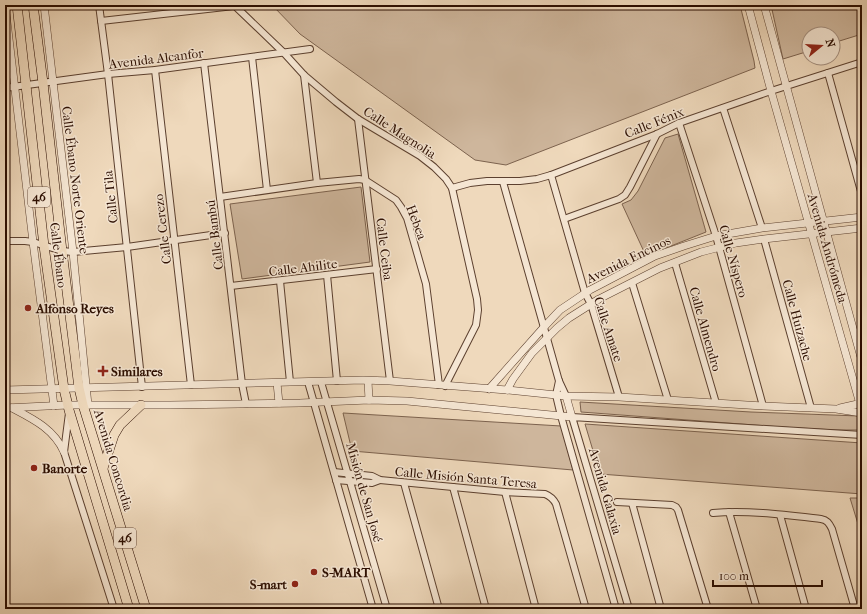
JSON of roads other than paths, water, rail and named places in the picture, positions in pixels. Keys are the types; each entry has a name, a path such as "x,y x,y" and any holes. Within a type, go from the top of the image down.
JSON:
{"main road":[{"name":"Calle Ébano","path":"17,5 44,246 64,389"},
{"name":"Calle Ébano","path":"33,5 48,82 62,251 83,388"},
{"name":"Avenida Concordia","path":"83,388 85,405 146,609"},
{"name":"46","path":"64,389 129,609"},
{"path":"103,468 114,435 120,425 141,405"}],"street":[{"path":"5,5 54,406"},
{"name":"Calle Ébano Norte Oriente","path":"44,5 48,82 73,252 83,388"},
{"name":"Calle Tila","path":"98,5 108,74 142,387"},
{"path":"101,21 234,5"},
{"name":"Calle Magnolia","path":"234,5 284,53 304,75 336,102 358,120 420,156 434,167 446,179 452,188 477,299 478,310 476,325 442,385"},
{"name":"Avenida Andrómeda","path":"748,5 811,234 861,403 862,412"},
{"name":"Avenida Andrómeda","path":"764,5 862,361"},
{"name":"Avenida Alcanfor","path":"5,88 310,49"},
{"path":"252,57 267,190"},
{"name":"Calle Fénix","path":"452,188 470,183 487,181 520,181 537,179 551,175 657,134 679,123 786,86 862,62"},
{"name":"Calle Bambú","path":"204,63 242,384 246,404"},
{"name":"Calle Cerezo","path":"155,70 191,385"},
{"path":"828,73 862,195"},
{"path":"304,75 317,183"},
{"path":"723,108 762,228"},
{"name":"Calle Ceiba","path":"358,120 390,381"},
{"name":"Calle Níspero","path":"679,123 716,236 763,406"},
{"path":"564,220 619,199 625,195 657,134"},
{"name":"Calle Amate","path":"551,175 585,293 591,304 619,397"},
{"path":"220,197 317,183 352,179 365,180"},
{"name":"Hebea","path":"365,180 396,200 402,207 407,218 426,284 442,385"},
{"name":"Avenida Galaxia","path":"503,182 559,381 566,396 629,609"},
{"name":"Avenida Encinos","path":"489,389 544,326 560,310 585,293 655,256 716,236 762,228 862,217"},
{"name":"Avenida Encinos","path":"507,390 513,379 532,354 557,328 599,299 660,268 701,252 736,243 862,228"},
{"path":"5,241 33,242 62,251 73,252 127,247 225,233"},
{"name":"Calle Huizache","path":"764,239 811,408"},
{"name":"Calle Almendro","path":"675,263 716,403"},
{"name":"Calle Ahilite","path":"231,286 377,269"},
{"path":"327,275 337,381"},
{"path":"280,281 290,382"},
{"path":"632,283 668,400"},
{"path":"368,381 369,400"},
{"path":"5,390 290,382 390,381 566,396 619,397 836,409 862,412"},
{"name":"Avenida Galaxia","path":"559,381 556,395 561,416 616,609"},
{"name":"Misión de San José","path":"308,382 373,609"},
{"name":"Misión de San José","path":"321,382 387,609"},
{"path":"277,383 279,404"},
{"path":"8,408 54,406 69,407 85,405 279,404 369,400 407,401 572,417 862,435"},
{"path":"836,409 861,403"},
{"path":"64,452 69,407"},
{"path":"8,408 31,418 55,436 60,443 114,609"},
{"name":"Calle Misión Santa Teresa","path":"334,472 372,476 380,480 404,483 545,494 550,496 554,499 556,504 586,609"},
{"name":"Calle Misión Santa Teresa","path":"336,480 372,483 380,480"},
{"path":"404,483 439,609"},
{"path":"453,487 486,609"},
{"path":"505,492 536,609"},
{"path":"617,502 672,505 676,507 708,609"},
{"path":"632,503 661,609"},
{"path":"713,513 729,512 780,515 826,520 832,529 855,609"},
{"path":"729,512 757,609"},
{"path":"780,515 806,609"}],"place":[{"name":"Alfonso Reyes","path":"28,308"},
{"name":"Similares","path":"103,371"},
{"name":"Banorte","path":"34,468"},
{"name":"S-MART","path":"314,572"},
{"name":"S-mart","path":"295,584"}]}
